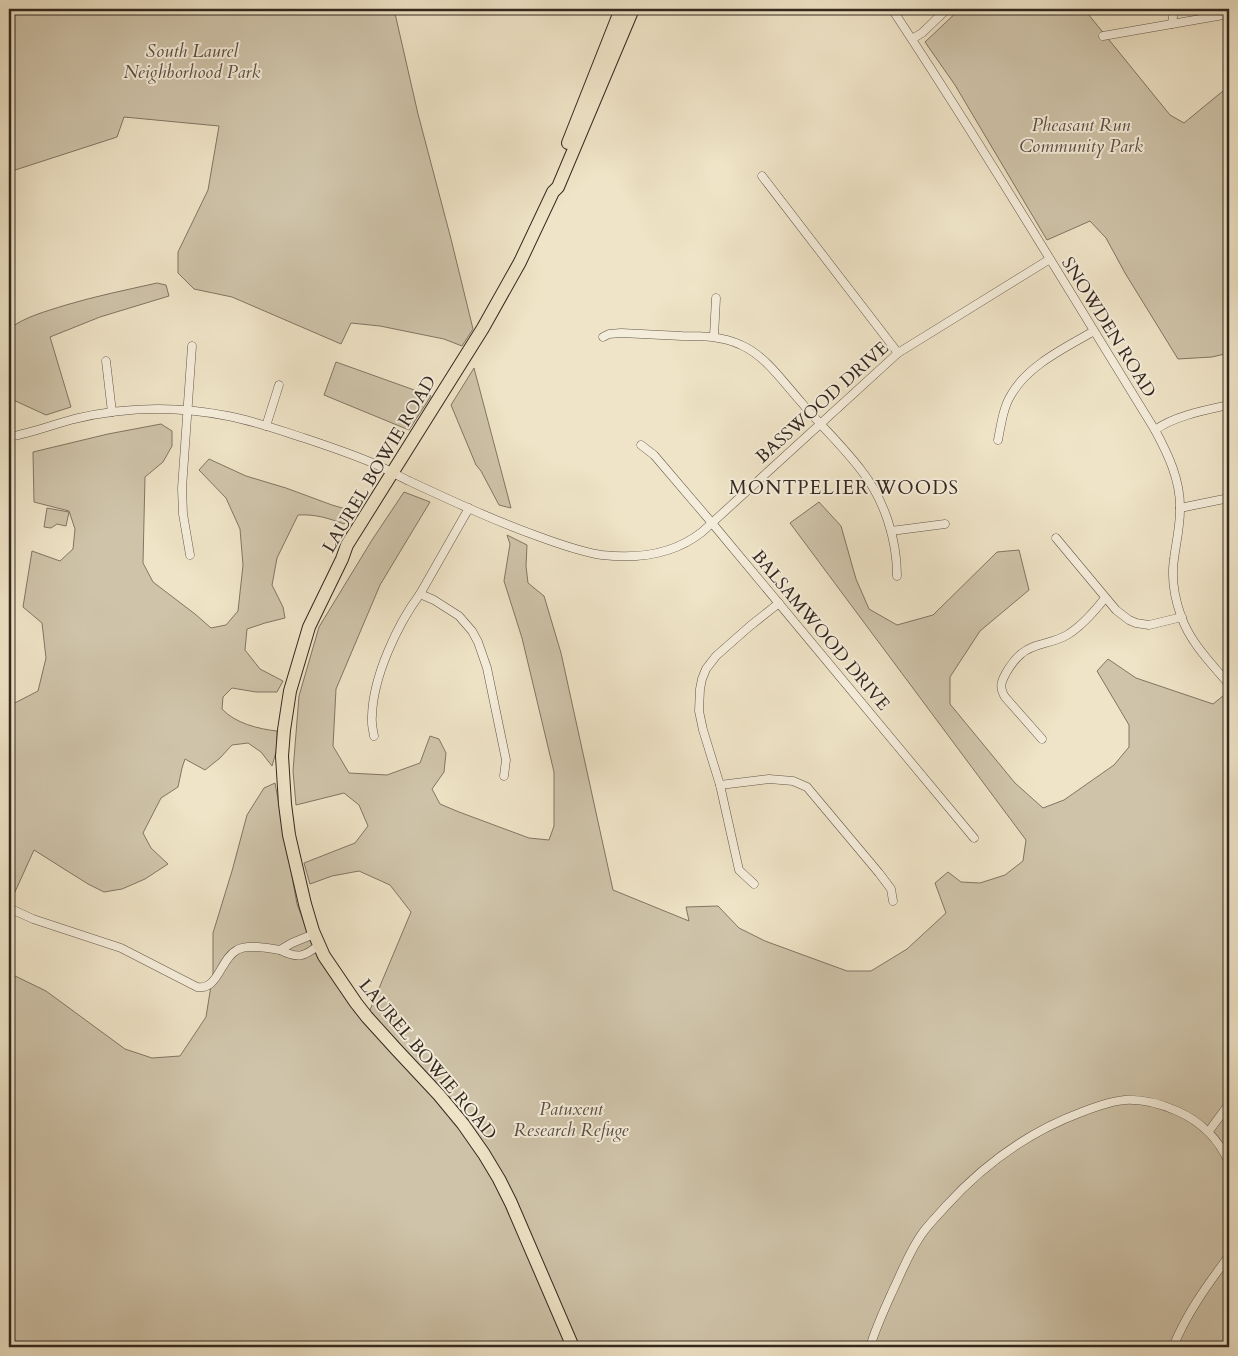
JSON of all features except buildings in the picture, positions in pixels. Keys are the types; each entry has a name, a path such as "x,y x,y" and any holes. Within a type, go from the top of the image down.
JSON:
{"main road":[{"name":"LAUREL BOWIE ROAD","path":"553,192 552,185 621,9"},
{"name":"LAUREL BOWIE ROAD","path":"573,1347 511,1203 484,1154 439,1094 367,1017 341,981 317,940 304,904 289,835 282,756 290,691 306,634 347,545 506,288 553,192 558,187 633,9"}],"street":[{"name":"SNOWDEN ROAD","path":"892,9 1050,259 1164,447 1173,470 1179,495 1180,508 1173,573 1182,617 1192,638 1227,682"},
{"path":"912,39 922,33 947,9"},
{"path":"1172,24 1174,9"},
{"path":"1104,36 1229,14"},
{"path":"762,176 898,353"},
{"name":"BASSWOOD DRIVE","path":"9,437 74,419 112,412 146,409 188,410 226,416 266,426 328,446 375,464 515,528 563,545 600,555 637,556 666,551 690,541 898,353 1050,259"},
{"path":"714,336 716,298"},
{"path":"998,440 1002,417 1010,396 1017,386 1041,364 1094,331"},
{"path":"603,337 609,334 621,333 714,336 741,345 755,353 867,478 880,503 891,531 896,548 897,576"},
{"path":"190,555 182,502 192,346"},
{"path":"106,361 112,412"},
{"path":"266,426 279,385"},
{"path":"1155,430 1163,424 1229,405"},
{"name":"BALSAMWOOD DRIVE","path":"640,445 654,455 712,523 974,838"},
{"path":"1180,508 1229,498"},
{"path":"374,736 372,717 378,681 393,640 411,605 420,594 469,508"},
{"path":"891,531 945,524"},
{"path":"1056,538 1105,598 1122,615 1136,623 1149,625 1182,617"},
{"path":"420,594 434,600 459,616 472,631 478,642 486,668 506,760 504,776"},
{"path":"1042,739 1005,697 1001,691 1000,684 1008,670 1022,653 1067,635 1086,620 1105,598"},
{"path":"754,884 739,870 720,785 703,730 699,711 699,697 706,669 716,656 779,603"},
{"path":"720,785 769,779 794,781 807,787 891,889 893,901"},
{"path":"9,908 33,919 122,948 201,988 213,983 226,959 239,948 252,947 280,950 290,955 300,956 308,954 317,940"},
{"path":"280,950 292,942 317,940"},
{"path":"870,1347 876,1329 907,1260 924,1231 972,1179 1001,1155 1036,1133 1067,1118 1114,1102 1127,1100 1146,1102 1185,1114 1197,1122 1209,1131 1229,1163"},
{"path":"1209,1131 1229,1104"},
{"path":"1173,1347 1180,1329 1190,1312 1229,1253"}],"green space":[{"name":"South Laurel Neighborhood Park","path":"9,9 394,9 418,114 473,329 462,346 444,339 380,326 351,323 341,344 232,297 194,289 178,273 178,252 208,190 219,126 124,117 117,137 9,172"},
{"name":"Pheasant Run Community Park","path":"960,9 1084,9 1170,115 1184,123 1229,86 1229,353 1212,357 1178,359 1125,273 1106,238 1090,221 1047,240 955,85 925,42"},
{"path":"157,283 166,285 169,296 100,317 50,337 71,407 46,415 9,398 9,329 29,318 51,310"},
{"path":"336,362 431,396 409,430 324,395"},
{"path":"474,368 511,508 499,505 476,465 451,405"},
{"path":"161,424 172,431 172,446 163,462 145,477 143,563 153,582 211,628 226,625 238,611 243,565 240,529 226,498 199,470 209,459 246,476 356,512 344,524 321,517 298,515 277,558 272,585 283,607 285,618 247,629 245,650 260,669 283,681 277,692 256,692 232,688 223,697 222,709 233,718 255,727 277,731 277,749 272,766 261,752 248,743 232,745 205,770 185,759 178,787 161,798 143,833 151,848 168,864 145,879 122,889 104,892 34,850 14,894 9,894 9,706 38,691 46,658 42,623 23,607 32,551 60,561 73,549 75,529 69,511 34,502 33,452 108,434"},
{"name":"Patuxent Research Refuge","path":"404,492 430,502 380,585 336,689 333,746 349,773 387,775 420,763 430,736 439,739 446,753 444,772 432,789 440,804 529,838 549,840 554,826 554,772 522,638 504,581 510,544 507,535 527,545 526,566 528,583 544,596 561,653 613,890 689,921 686,907 718,906 739,928 765,941 847,971 871,971 907,949 946,913 935,883 948,872 961,882 980,883 1005,875 1023,861 1026,840 790,523 819,502 841,526 856,579 869,609 897,625 933,615 997,552 1019,550 1029,590 980,631 950,677 950,704 1015,783 1043,808 1064,800 1114,765 1129,747 1129,725 1097,671 1108,659 1136,678 1213,704 1229,691 1229,1347 9,1347 9,973 46,991 125,1049 152,1058 180,1056 206,1017 213,973 213,933 247,815 264,788 275,783 297,904 318,959 322,958 367,1017 411,912 390,885 359,871 332,876 310,884 304,863 355,843 368,826 359,805 344,793 296,805 293,771 299,696 319,627 372,540"},
{"path":"47,508 69,512 66,526 57,524 51,528 44,527"}],"district":[{"name":"MONTPELIER WOODS","path":"844,487"}]}
